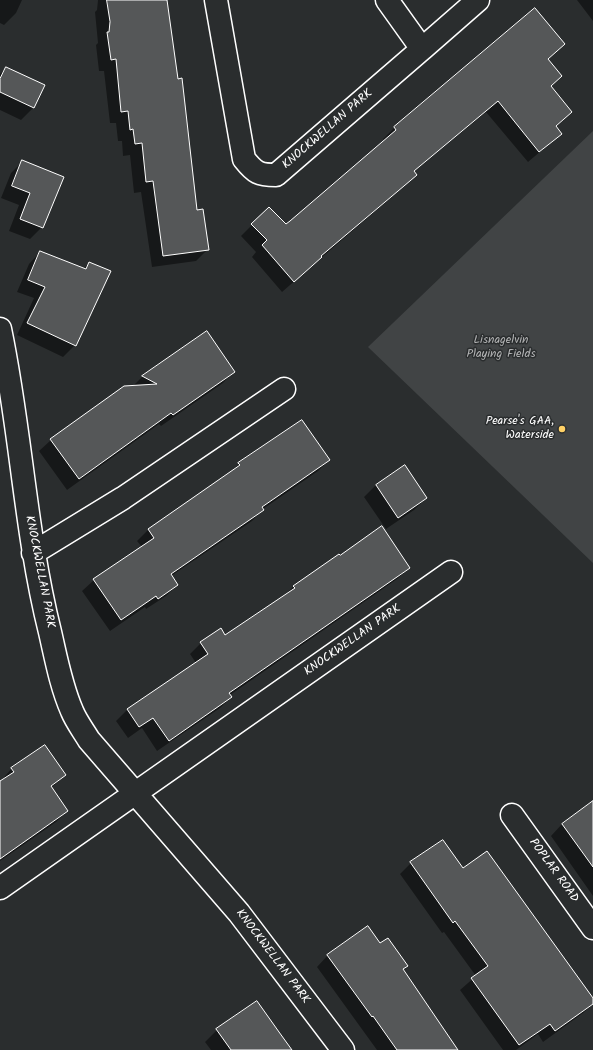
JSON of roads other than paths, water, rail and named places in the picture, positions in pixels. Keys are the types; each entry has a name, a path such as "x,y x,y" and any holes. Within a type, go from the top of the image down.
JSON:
{"street":[{"name":"KNOCKWELLAN PARK","path":"216,0 244,159 252,170 263,175 276,175 478,0"},
{"path":"387,0 422,49"},
{"name":"KNOCKWELLAN PARK","path":"0,329 7,363 33,553 43,605 62,682 72,712 89,740 239,913 343,1050"},
{"path":"33,553 123,498 284,388"},
{"name":"KNOCKWELLAN PARK","path":"0,888 451,572"},
{"name":"POPLAR ROAD","path":"512,815 593,928"}],"place":[{"name":"Pearse's GAA, Waterside","path":"562,429"}],"park label":[{"name":"Lisnagelvin Playing Fields","path":"501,348"}]}
